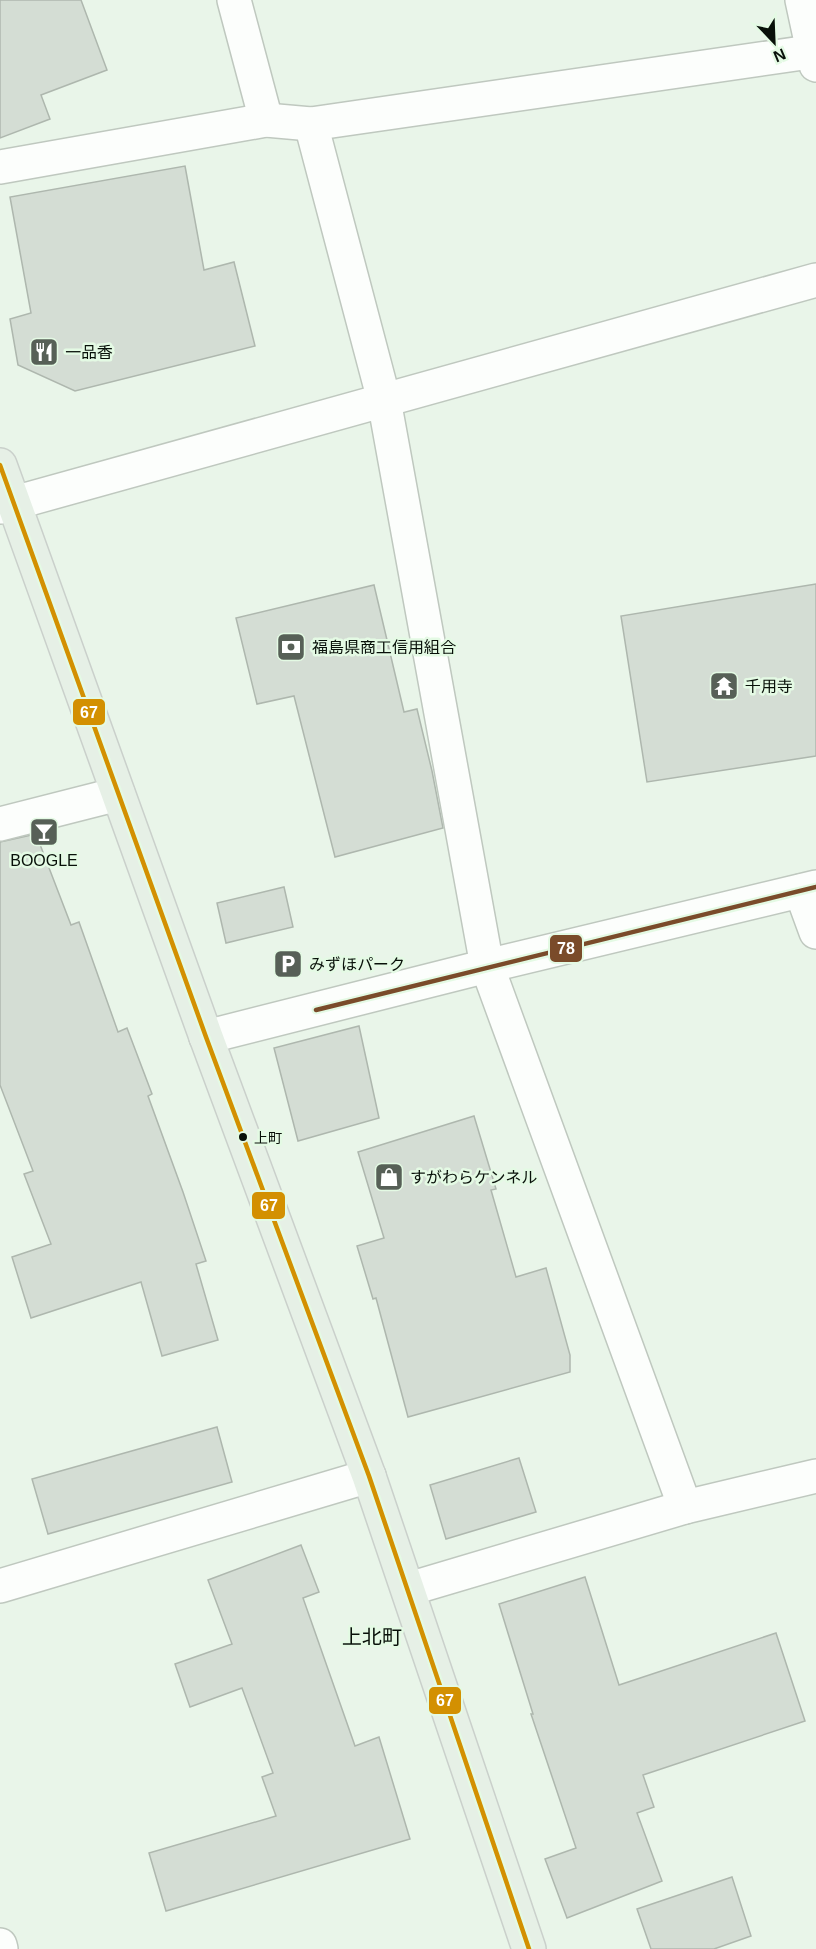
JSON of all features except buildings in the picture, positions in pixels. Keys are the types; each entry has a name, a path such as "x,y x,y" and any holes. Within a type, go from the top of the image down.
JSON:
{"main road":[{"path":"0,465 6,505 118,794 369,1476 529,1949"}],"street":[{"path":"234,0 266,120"},
{"path":"0,167 266,120 311,124 815,56 802,0"},
{"path":"311,124 384,400 487,966 686,1507"},
{"path":"6,505 816,280"},
{"path":"0,824 118,794"},
{"path":"206,1037 487,966 808,889 816,932"},
{"path":"2,1580 369,1476"},
{"path":"409,1589 686,1507 816,1476"}],"transit line":[{"name":"67","path":"0,465 206,1037 369,1476 529,1949"},
{"name":"78","path":"316,1010 816,887"}],"place":[{"name":"一品香","path":"44,352"},
{"name":"福島県商工信用組合","path":"291,647"},
{"name":"千用寺","path":"724,686"},
{"name":"BOOGLE","path":"44,832"},
{"name":"みずほパーク","path":"288,964"},
{"name":"上町","path":"243,1137"},
{"name":"すがわらケンネル","path":"389,1177"}],"district":[{"name":"上北町","path":"372,1637"}]}
